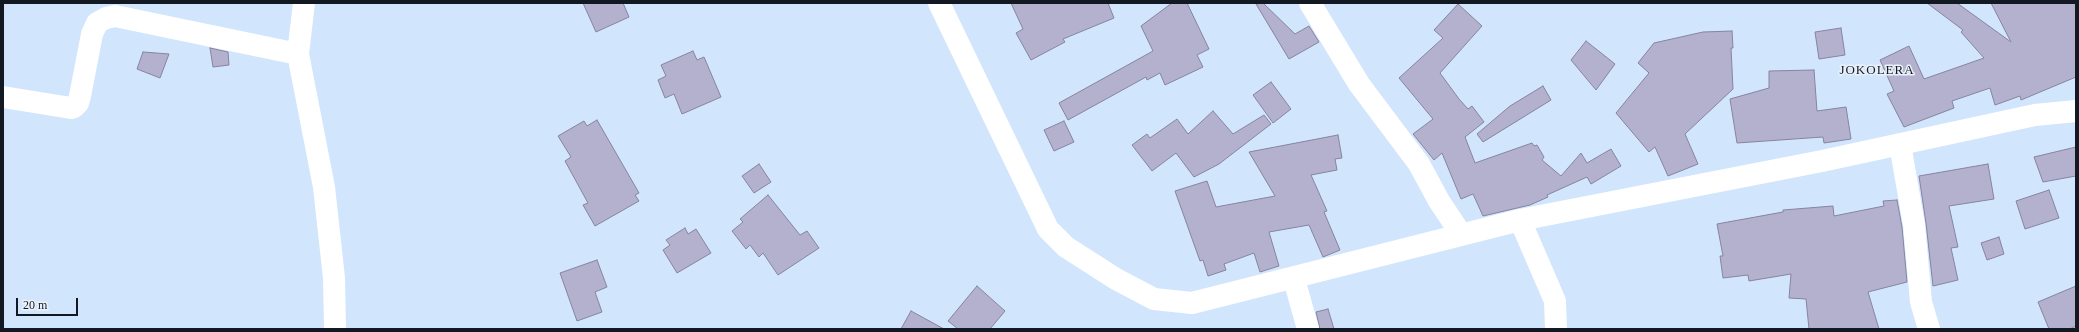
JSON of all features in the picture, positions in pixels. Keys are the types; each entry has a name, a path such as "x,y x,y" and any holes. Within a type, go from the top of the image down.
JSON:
{"street":[{"path":"304,3 298,54 324,187 334,278 335,329"},
{"path":"939,3 1036,208 1048,229 1066,247 1116,279 1154,299 1192,303 1294,279 1461,234 1520,220 1900,144 2035,115 2076,111"},
{"path":"1310,3 1359,84 1419,164 1439,201 1461,234"},
{"path":"3,97 71,108 74,107 78,103 80,96 92,34 97,23 106,18 115,16 298,54"},
{"path":"1900,144 1914,225 1921,302 1929,329"},
{"path":"1520,220 1555,301 1556,329"},
{"path":"1294,279 1308,329"}],"building":[{"path":"583,3 623,3 629,17 596,32"},
{"path":"1011,3 1108,3 1114,18 1063,39 1065,42 1031,60 1016,33 1023,29"},
{"path":"1172,3 1187,3 1209,49 1197,55 1203,67 1165,85 1160,73 1147,80 1146,77 1068,120 1059,103 1153,51 1141,26"},
{"path":"1263,3 1295,34 1309,26 1319,42 1289,59 1256,4"},
{"path":"1927,3 1957,3 2011,42 1991,3 2076,3 2076,77 2021,100 2020,96 1995,105 1990,88 1952,101 1954,108 1904,127 1887,94 1894,91 1880,60 1909,46 1924,79 1984,58 1961,32 1963,30"},
{"path":"1458,4 1482,26 1440,73 1459,99 1468,109 1472,106 1484,122 1465,137 1475,163 1532,143 1534,146 1537,145 1544,157 1542,160 1561,176 1581,153 1587,163 1611,149 1621,166 1591,184 1587,177 1547,195 1548,197 1530,205 1483,216 1473,194 1461,199 1442,153 1434,160 1413,134 1433,119 1399,78 1443,38 1434,30"},
{"path":"1841,28 1845,55 1819,59 1815,32"},
{"path":"1732,31 1733,48 1731,48 1733,89 1685,134 1698,164 1668,176 1655,147 1649,152 1616,113 1649,73 1638,63 1654,43 1703,32"},
{"path":"1586,41 1615,64 1596,90 1571,60"},
{"path":"210,48 228,52 229,65 213,67"},
{"path":"693,51 697,60 704,57 721,97 682,114 674,94 665,98 658,80 666,76 661,65"},
{"path":"143,52 169,54 160,78 137,69"},
{"path":"1814,70 1817,111 1846,107 1851,139 1824,143 1823,137 1737,143 1730,99 1769,88 1769,71"},
{"path":"1271,82 1291,109 1273,123 1253,95"},
{"path":"1543,86 1551,100 1483,142 1477,134 1510,106"},
{"path":"1213,111 1233,134 1264,115 1271,124 1219,164 1194,177 1176,153 1152,171 1132,145 1147,134 1150,138 1177,119 1188,134"},
{"path":"597,120 639,193 635,195 639,201 595,226 583,205 588,203 565,161 571,157 558,136 584,121 587,126"},
{"path":"1064,121 1074,142 1054,151 1044,130"},
{"path":"1338,135 1342,158 1335,159 1337,170 1311,175 1327,211 1324,212 1340,250 1323,257 1309,225 1269,232 1279,266 1260,272 1254,253 1224,264 1226,270 1208,276 1203,260 1200,261 1175,191 1207,181 1216,207 1275,196 1249,152"},
{"path":"2076,147 2076,176 2043,182 2034,157"},
{"path":"759,164 771,182 754,193 742,176"},
{"path":"1988,164 1994,199 1949,206 1958,247 1951,248 1958,280 1933,286 1919,176"},
{"path":"2049,190 2059,218 2025,229 2016,201"},
{"path":"768,195 800,235 807,231 819,248 778,275 763,253 759,257 750,245 746,249 732,231 743,222 740,219"},
{"path":"1897,200 1902,227 1907,282 1868,292 1879,329 1809,329 1806,299 1789,298 1791,274 1749,281 1748,275 1723,278 1720,256 1723,256 1717,224 1783,212 1783,210 1833,206 1834,216 1884,206 1883,201"},
{"path":"685,228 688,234 696,229 711,253 677,273 663,250 670,245 666,240"},
{"path":"1999,237 2004,254 1987,260 1981,243"},
{"path":"597,260 607,287 595,292 602,312 577,321 560,273"},
{"path":"977,286 1005,311 990,329 958,329 948,321"},
{"path":"2076,286 2076,326 2070,329 2049,329 2038,302"},
{"path":"1328,309 1334,329 1320,329 1316,312"},
{"path":"911,311 944,329 901,329"}],"district":[{"name":"JOKOLERA","path":"1877,71"}]}
